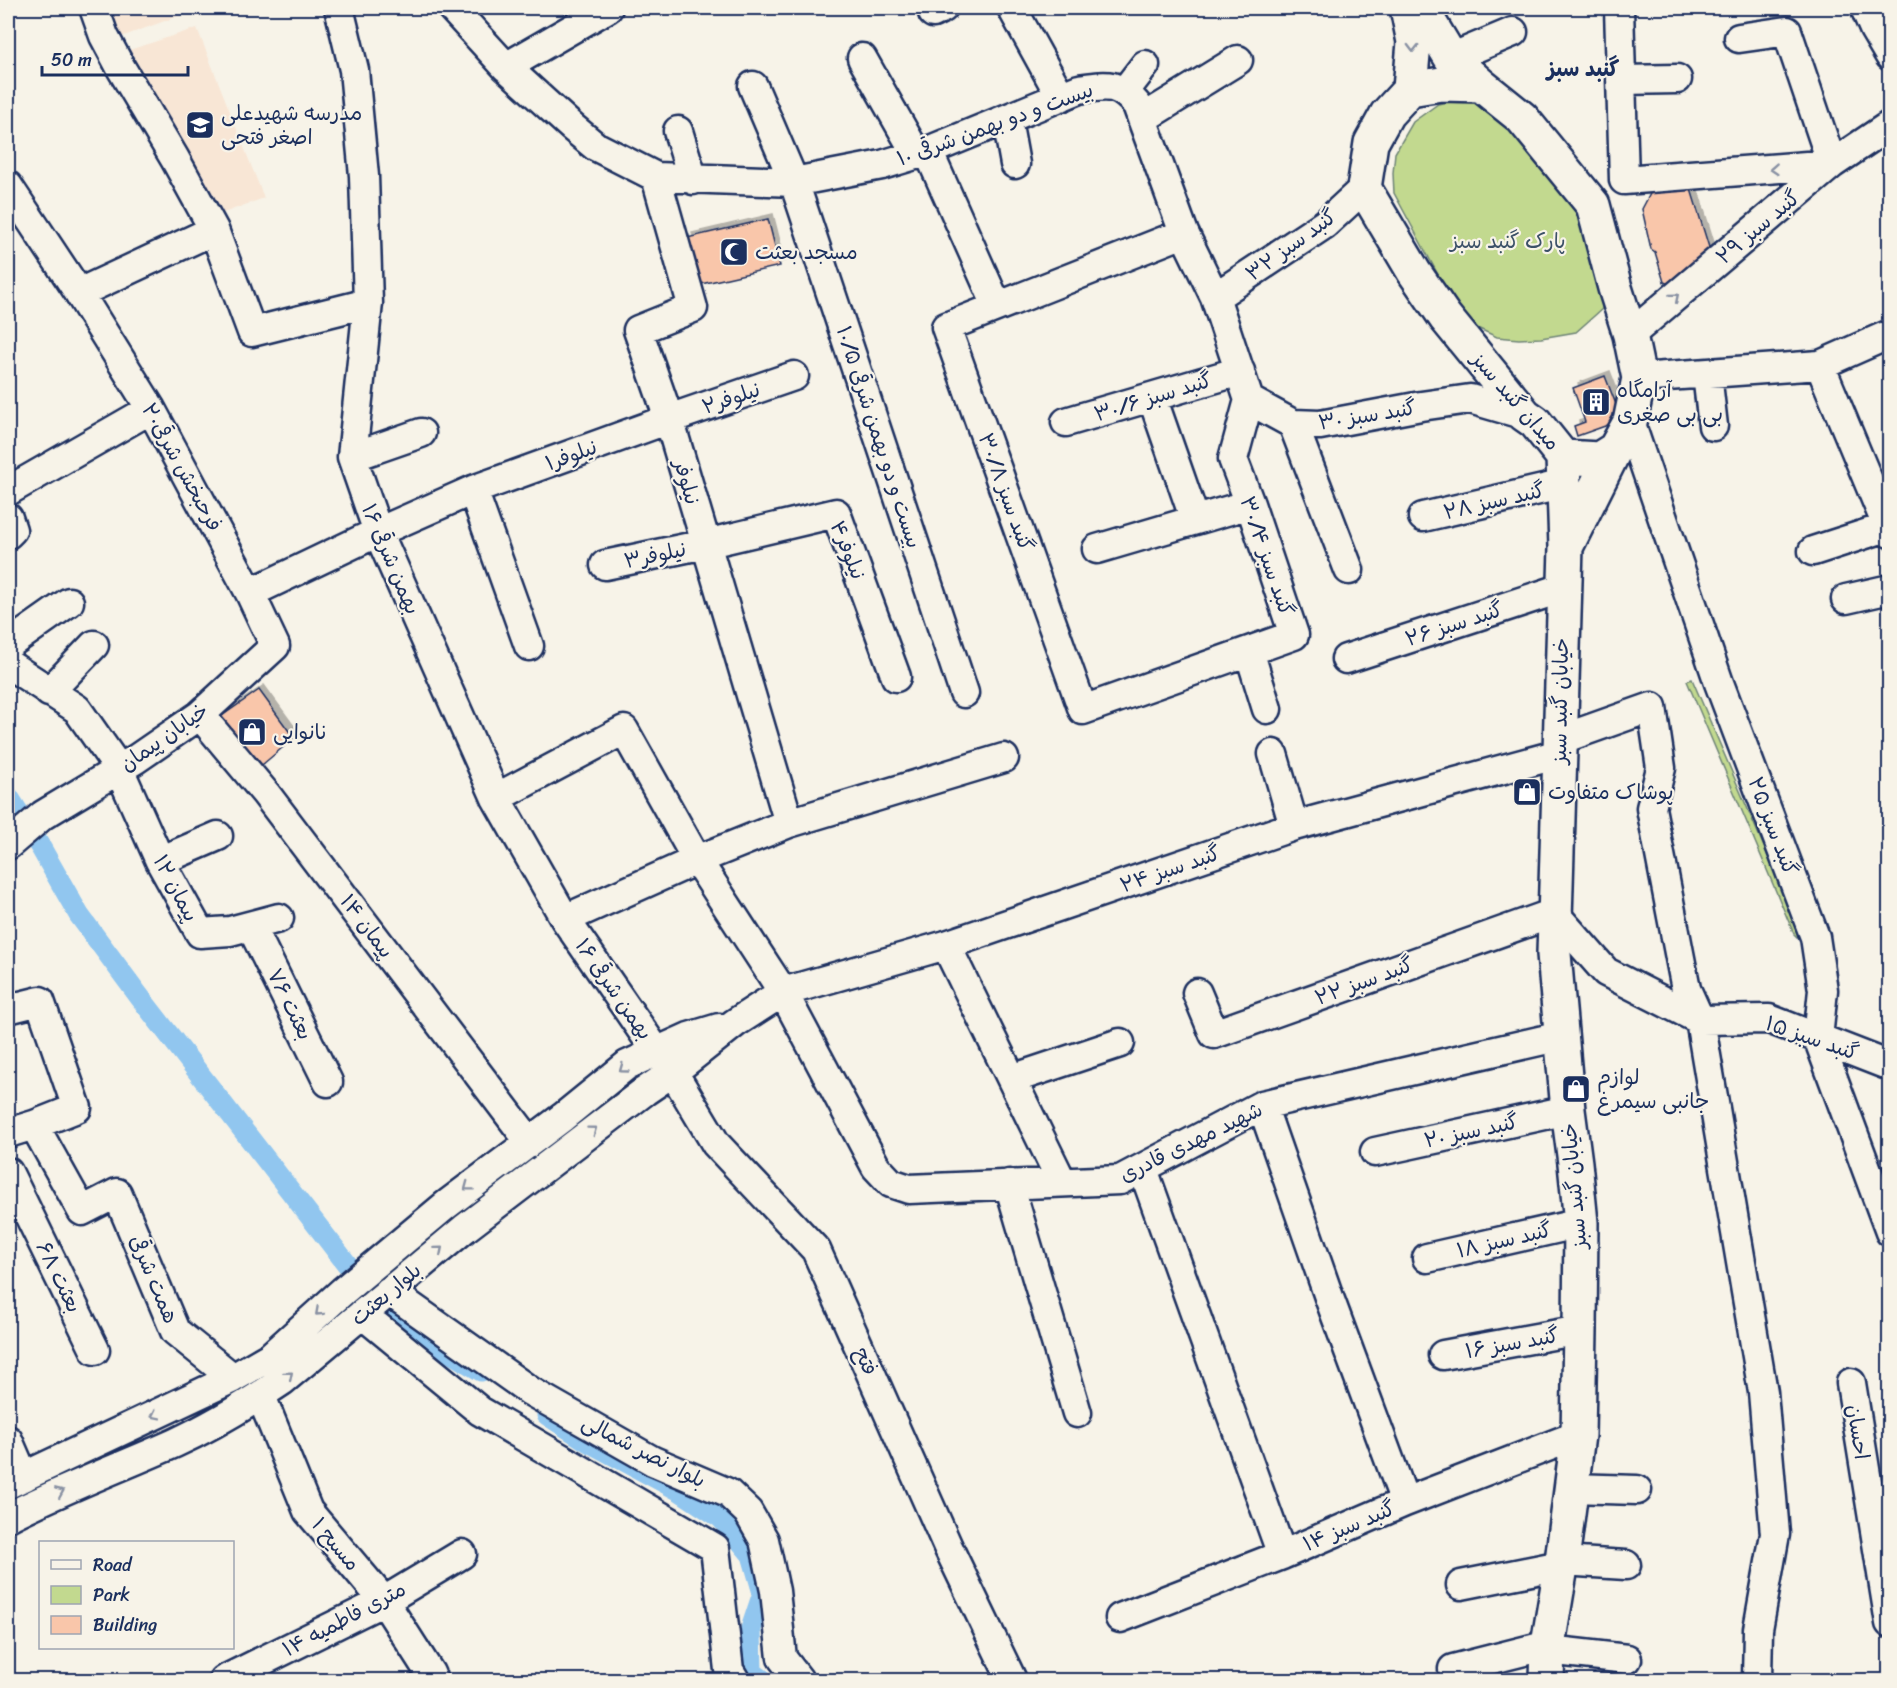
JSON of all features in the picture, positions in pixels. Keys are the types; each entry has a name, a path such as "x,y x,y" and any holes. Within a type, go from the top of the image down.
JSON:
{"main road":[{"path":"1424,10 1451,58 1522,118 1593,205 1630,335 1639,378 1622,435"},
{"path":"1364,188 1371,143 1387,114 1410,89 1414,42 1424,10"},
{"path":"1410,89 1442,84 1481,85"},
{"name":"میدان گنبد سبز","path":"1364,188 1414,272 1445,317 1525,415 1535,422 1564,471 1599,459 1622,435"},
{"name":"خیابان گنبد سبز","path":"1566,547 1622,435"},
{"name":"خیابان گنبد سبز","path":"1548,1659 1578,1436 1580,1330 1581,1223 1554,954 1566,547 1564,471"}],"street":[{"path":"94,8 104,36 121,68 214,230 252,332 368,303"},
{"name":"بهمن شرقی ۱۶","path":"339,8 354,70 364,176 368,303 352,457 378,532 496,798 565,919 665,1062"},
{"name":"بیست و دو بهمن شرقی ۱۰","path":"452,8 506,67 595,146 656,177 794,182 882,165 923,153 1079,89 1100,86 1116,87 1125,91 1137,105 1184,233 1215,297"},
{"path":"506,67 608,8"},
{"path":"1012,8 1061,97"},
{"path":"1619,8 1624,180"},
{"path":"1865,8 1874,30 1890,56"},
{"path":"1739,38 1787,31 1843,156"},
{"path":"1451,58 1513,32"},
{"path":"862,58 923,153 997,306 1184,233"},
{"path":"1142,119 1238,60"},
{"path":"1125,91 1145,65"},
{"path":"1621,80 1677,80"},
{"name":"بیست و دو بهمن شرقی ۱۰/۵","path":"753,86 794,182 964,693"},
{"path":"1007,120 1016,164"},
{"name":"گنبد سبز ۲۹","path":"1630,335 1843,156 1890,125"},
{"path":"678,131 693,180"},
{"path":"1593,205 1624,180 1843,156 1890,148"},
{"name":"نیلوفر","path":"656,177 693,308 638,330 669,419 789,823"},
{"name":"فرحبخش شرقی۲۰","path":"8,186 80,293 151,409 275,646"},
{"name":"گنبد سبز ۳۲","path":"1215,297 1325,224 1364,188"},
{"path":"80,293 214,230"},
{"path":"1215,297 1250,400"},
{"name":"گنبد سبز ۳۰/۸","path":"997,306 946,327 1083,710"},
{"path":"1639,378 1820,365 1890,334"},
{"path":"1813,551 1888,530 1880,483 1820,365"},
{"name":"گنبد سبز ۳۰/۶","path":"1066,422 1240,371"},
{"path":"1707,374 1713,426"},
{"name":"نیلوفر۲","path":"669,419 794,376"},
{"path":"1152,397 1195,520"},
{"name":"گنبد سبز ۳۰","path":"1250,400 1293,424 1320,425 1470,399 1525,415"},
{"name":"گنبد سبز ۳۰/۴","path":"1083,710 1294,635 1233,459 1250,400"},
{"path":"8,491 151,409"},
{"name":"نیلوفر۱","path":"249,593 473,490 669,419"},
{"path":"1293,424 1349,570"},
{"path":"352,457 421,433"},
{"name":"گنبد سبز ۲۵","path":"1622,435 1815,937 1822,990 1818,1038 1890,1232"},
{"name":"گنبد سبز ۲۸","path":"1423,517 1564,471"},
{"path":"473,490 529,646"},
{"path":"1097,549 1250,504"},
{"name":"نیلوفر۴","path":"705,544 836,513 896,677"},
{"path":"8,518 12,530 8,534"},
{"name":"نیلوفر۳","path":"605,565 705,544"},
{"name":"گنبد سبز ۲۶","path":"1346,659 1563,588"},
{"path":"1846,599 1890,589"},
{"path":"8,645 69,602"},
{"path":"49,692 94,645"},
{"name":"خیابان پیمان","path":"12,838 43,815 119,769 200,715 275,646"},
{"path":"1249,651 1267,710"},
{"name":"پیمان ۱۲","path":"8,664 77,709 119,769 160,861 200,933 230,931 279,918"},
{"name":"گنبد سبز ۲۴","path":"783,992 946,945 1294,826 1559,747 1652,707 1661,768 1652,808 1686,989 1700,1020"},
{"name":"پیمان ۱۴","path":"200,715 273,803 529,1141"},
{"name":"شهید مهدی قادری","path":"496,798 624,729 697,860 783,992 876,1167 891,1183 909,1189 1120,1180 1262,1105 1561,1036"},
{"path":"1273,754 1294,826"},
{"path":"565,919 697,860 789,823 1004,758"},
{"path":"160,861 218,836"},
{"name":"گنبد سبز ۱۵","path":"1554,913 1606,972 1700,1020 1770,1019 1890,1066"},
{"name":"گنبد سبز ۲۲","path":"1197,993 1214,1034 1554,913"},
{"name":"بعثت ۷۶","path":"251,926 328,1082"},
{"path":"946,945 1062,1182"},
{"name":"بلوار بعثت","path":"16,1480 233,1378 270,1356 446,1205 563,1117 627,1065 665,1062 735,1023 783,992"},
{"path":"8,1009 40,1001 76,1108 14,1131"},
{"path":"1700,1020 1763,1392 1775,1534 1758,1629 1757,1680"},
{"path":"1012,1078 1120,1043"},
{"name":"بلوار بعثت","path":"8,1517 36,1502 177,1442 261,1396 474,1221 645,1090 665,1062"},
{"name":"فتح","path":"665,1062 716,1144 816,1250 948,1547 1012,1680"},
{"path":"1262,1105 1330,1300 1405,1502"},
{"name":"گنبد سبز ۲۰","path":"1375,1152 1568,1110"},
{"name":"همت شرقی","path":"14,1131 82,1211 117,1193 175,1331 233,1378"},
{"path":"1143,1169 1282,1555"},
{"name":"بعثت ۶۸","path":"8,1172 95,1350"},
{"path":"1009,1184 1077,1413"},
{"name":"گنبد سبز ۱۸","path":"1427,1258 1581,1223"},
{"name":"بلوار نصر شمالی","path":"390,1291 530,1390 653,1461 728,1493 748,1512 764,1540 775,1591 782,1658 799,1680"},
{"name":"بلوار نصر شمالی","path":"362,1314 480,1411 715,1548 729,1670 735,1680"},
{"name":"گنبد سبز ۱۶","path":"1443,1355 1580,1330"},
{"name":"احسان","path":"1851,1383 1890,1623"},
{"name":"مسیح ۱","path":"261,1396 309,1511 384,1601 426,1678"},
{"name":"گنبد سبز ۱۴","path":"1120,1618 1282,1555 1405,1502 1578,1436"},
{"path":"8,1440 16,1480"},
{"path":"1571,1488 1637,1490"},
{"name":"۱۴ متری فاطمیه","path":"224,1680 384,1601 462,1554"},
{"path":"1461,1585 1561,1563 1626,1565"},
{"path":"1453,1669 1548,1659 1627,1659"}],"shaded area":[{"path":"104,8 200,8 113,40"},
{"name":"مدرسه شهیدعلی اصغر فتحی","path":"197,28 264,198 218,215 120,53"}],"green space":[{"name":"پارک گنبد سبز","path":"1456,100 1479,103 1508,119 1576,203 1601,286 1602,309 1576,332 1519,339 1497,337 1475,327 1456,308 1394,193 1395,153 1413,122 1438,104"},
{"path":"1692,679 1800,931 1797,937 1687,681"}],"building":[{"path":"1691,189 1712,257 1677,287 1664,282 1655,252 1651,249 1642,209 1651,192"},
{"name":"مسجد بعثت","path":"768,219 780,266 701,284 687,238"},
{"name":"آرامگاه بی بی صغری","path":"1605,376 1622,420 1577,436 1574,426 1585,422 1573,388"},
{"name":"نانوایی","path":"259,690 294,738 250,775 209,725"}],"waterway":[{"path":"8,796 79,915 350,1268"},
{"path":"378,1301 405,1325 481,1371"},
{"path":"547,1415 587,1441 680,1491 721,1518 752,1555 763,1593 751,1629 752,1672 763,1680"}],"place":[{"name":"مدرسه شهیدعلی اصغر فتحی","path":"200,125"},
{"name":"مسجد بعثت","path":"734,252"},
{"name":"آرامگاه بی بی صغری","path":"1596,402"},
{"name":"نانوایی","path":"252,732"},
{"name":"پوشاک متفاوت","path":"1527,792"},
{"name":"لوازم جانبی سیمرغ","path":"1576,1089"}],"district":[{"name":"گنبد سبز","path":"1583,68"}]}
